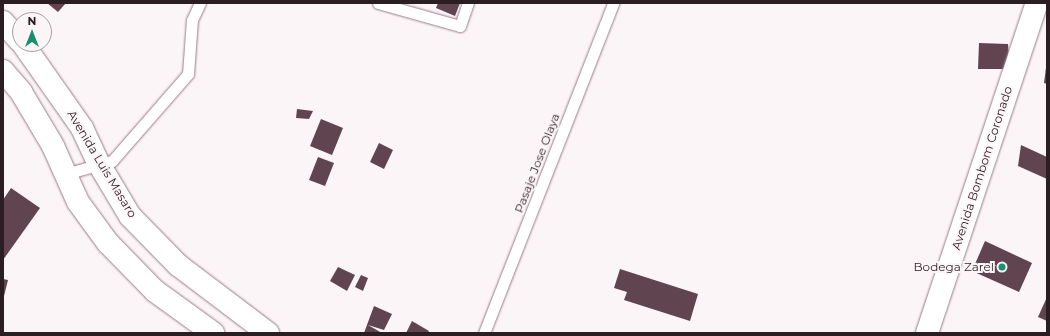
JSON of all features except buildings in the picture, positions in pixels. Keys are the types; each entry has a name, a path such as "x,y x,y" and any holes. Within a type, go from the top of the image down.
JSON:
{"main road":[{"name":"Avenida Bombom Coronado","path":"927,333 1037,3"},
{"path":"3,22 12,32"},
{"name":"Avenida Luis Masaro","path":"29,52 82,128 99,164 130,216 178,265 268,333"},
{"path":"3,71 21,92 53,146 78,202 108,243 155,291 213,333"}],"lane":[{"path":"65,174 112,161 188,74 192,20 200,3"},
{"path":"378,3 460,26 468,3"},
{"name":"Pasaje Jose Olaya","path":"484,333 613,3"}],"place":[{"name":"Bodega Zarel","path":"1002,267"}]}
